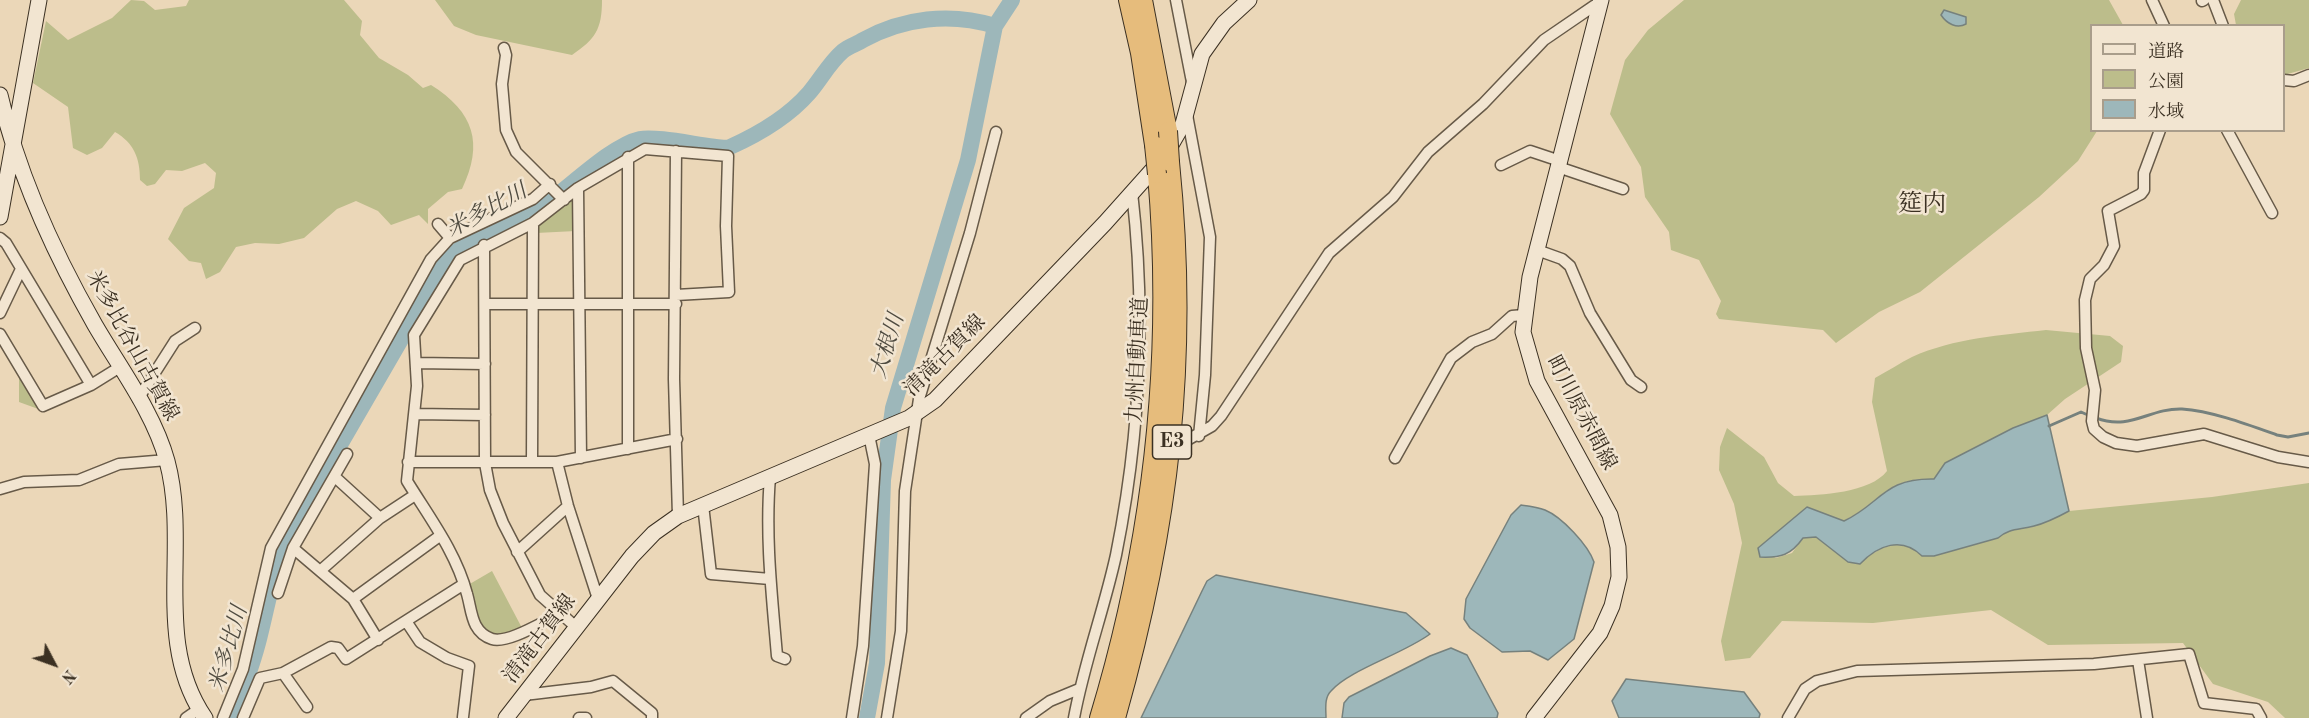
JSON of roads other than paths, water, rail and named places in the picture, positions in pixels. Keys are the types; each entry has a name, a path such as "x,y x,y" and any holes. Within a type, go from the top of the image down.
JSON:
{"highway":[{"name":"九州自動車道","path":"1116,718 1154,567 1167,489 1176,405 1179,285 1164,168 1154,144 1140,52 1128,0"},
{"name":"九州自動車道","path":"1099,718 1138,570 1151,491 1160,414 1164,168 1168,131 1143,0"}],"main road":[{"path":"0,217 39,0"},
{"name":"清滝古賀線","path":"506,718 598,598 639,549 665,524 703,505 914,416 935,400 1164,157 1178,136 1192,82 1209,43 1224,23 1249,0"},
{"name":"町川原赤間線","path":"1534,718 1604,626 1617,591 1620,560 1614,528 1603,498 1551,410 1530,365 1523,332 1524,315 1537,250 1601,1"},
{"name":"米多比谷山古賀線","path":"0,95 13,144 57,254 156,431 167,460 173,492 176,640 180,666 202,713"},
{"path":"4,193 11,187 19,188 40,216"}],"street":[{"path":"1176,0 1192,82"},
{"path":"2163,24 2154,2 2165,0"},
{"path":"2206,0 2222,24"},
{"path":"1186,111 1210,237 1206,351 1194,438 1212,426 1238,393 1288,312 1329,253 1393,197 1428,152 1483,104 1544,40 1601,1"},
{"path":"504,48 506,55 501,84 506,130 516,152 564,200"},
{"path":"2285,80 2294,81 2309,75"},
{"path":"887,718 901,631 905,491 914,416 970,232 996,132"},
{"path":"2159,132 2144,173 2144,190 2141,194 2108,211 2114,246 2104,265 2090,279 2085,300 2086,348 2095,390 2092,421 2094,429 2109,440 2137,446 2204,434 2278,457 2309,462"},
{"path":"2228,132 2272,213"},
{"path":"485,303 628,304 729,292 726,226 728,156 645,149 628,157 578,188 533,223 465,255 454,266 414,335 415,414 407,481 441,535 464,584 470,616 492,639 507,639 560,614"},
{"path":"676,151 674,379 678,516"},
{"path":"1501,165 1530,151 1623,189"},
{"path":"628,157 628,449"},
{"path":"223,718 243,669 271,548 431,259 450,238 533,199 550,184"},
{"path":"578,188 581,458"},
{"path":"1074,718 1079,689 1105,604 1116,555 1133,437 1138,371 1139,258 1132,192"},
{"path":"532,462 533,223"},
{"path":"438,224 450,238"},
{"path":"0,238 91,385"},
{"path":"484,245 485,462 490,490 517,552 540,595 576,627"},
{"path":"1537,250 1562,259 1570,266 1590,313 1631,380 1641,387"},
{"path":"0,313 21,269"},
{"path":"1395,458 1451,358 1472,342 1492,334 1512,316 1524,315"},
{"path":"138,399 175,341 195,328"},
{"path":"0,334 43,406 91,385 120,367"},
{"path":"416,363 485,364"},
{"path":"415,414 485,415"},
{"path":"852,718 863,646 875,464 869,435"},
{"path":"1133,437 1147,438"},
{"path":"408,462 556,462 677,438"},
{"path":"278,592 293,548 347,454"},
{"path":"0,489 24,482 79,480 119,464 167,460"},
{"path":"556,462 567,506 598,598"},
{"path":"335,477 380,518"},
{"path":"770,477 768,504 770,579 777,656 785,659"},
{"path":"320,571 380,518 415,495"},
{"path":"703,505 711,574 770,579"},
{"path":"517,552 567,506"},
{"path":"352,599 441,535"},
{"path":"293,548 352,599 378,640"},
{"path":"243,718 260,678 283,673 331,647 338,648 346,659 464,584"},
{"path":"406,621 420,642 447,658 469,666 461,718"},
{"path":"1788,718 1805,690 1817,681 1857,671 2094,664 2189,654 2204,703 2256,709 2261,718"},
{"path":"2138,660 2147,718"},
{"path":"283,673 307,707"},
{"path":"524,695 591,687 613,681 652,713 652,718"},
{"path":"1026,718 1050,701 1079,689"},
{"path":"186,718 202,713"},
{"path":"579,718 586,718"}],"water":[{"path":"1944,10 1966,17 1966,24 1956,26 1949,23 1941,15"},
{"path":"2047,415 2069,511 2056,518 2011,531 1998,538 1934,556 1922,556 1906,546 1890,545 1874,552 1860,564 1848,562 1816,537 1803,538 1790,552 1785,554 1760,557 1758,548 1807,507 1844,521 1893,487 1917,480 1934,479 1945,463 2013,428"},
{"path":"1521,505 1542,509 1559,519 1580,540 1594,562 1574,639 1548,660 1530,651 1502,652 1470,628 1464,619 1466,599 1511,515"},
{"path":"1216,575 1406,613 1430,634 1339,683 1327,697 1326,718 1141,718 1207,581"},
{"path":"1451,648 1467,655 1498,713 1497,718 1342,718 1344,703 1349,697 1430,656"},
{"path":"1626,679 1744,692 1760,714 1759,718 1619,718 1612,701"}],"waterway":[{"name":"大根川","path":"867,718 877,663 883,480 893,408 968,160 995,26 1012,0"},
{"name":"米多比川","path":"232,718 258,643 275,573 290,531 438,274 450,258 475,239 543,206 604,158 629,143 649,138 724,148 752,136 801,102 843,51 878,33 910,22 944,18 995,26"},
{"path":"2096,418 2108,421 2130,421 2160,412 2182,409 2218,415 2277,435 2288,437 2309,433"},
{"path":"2049,426 2081,412 2090,416"}],"district":[{"name":"筵内","path":"1922,205"}]}
